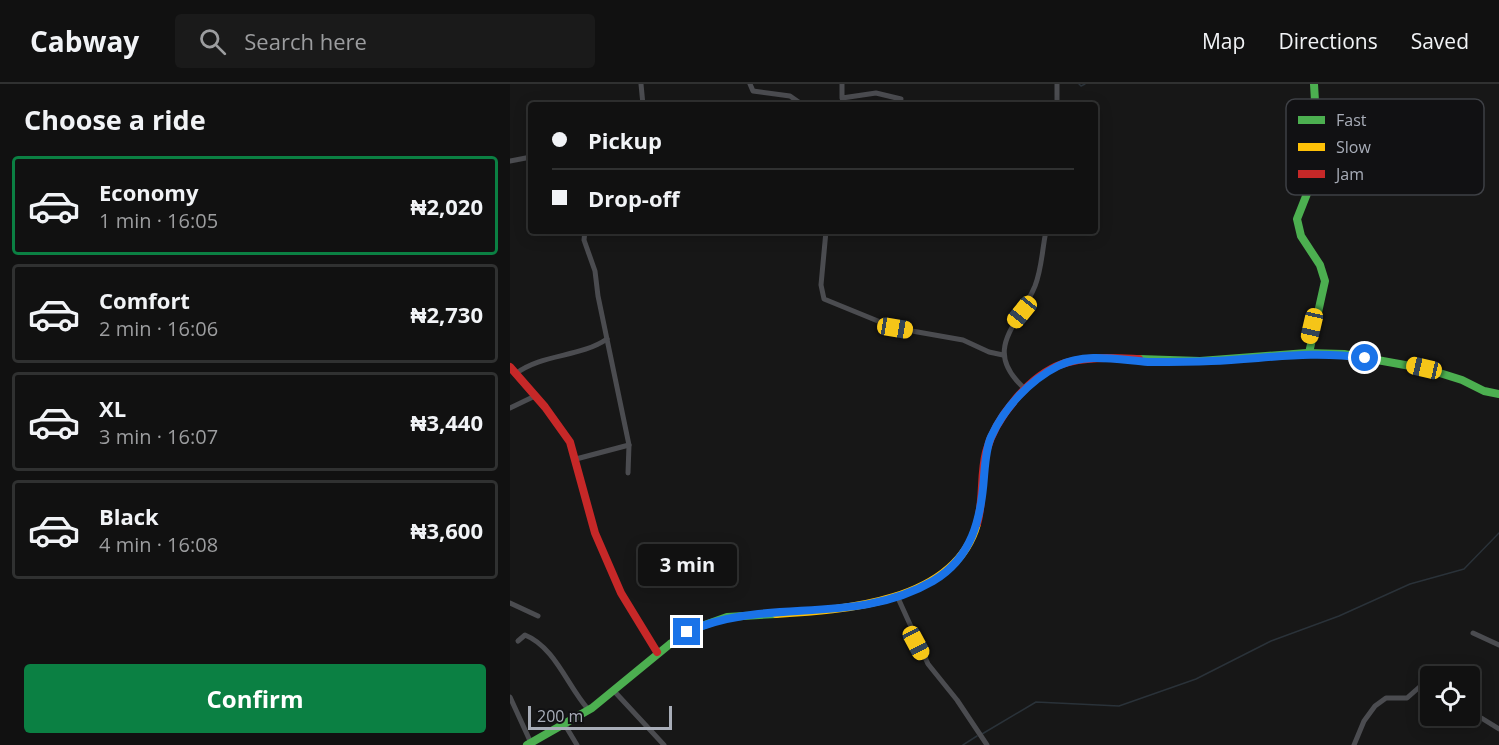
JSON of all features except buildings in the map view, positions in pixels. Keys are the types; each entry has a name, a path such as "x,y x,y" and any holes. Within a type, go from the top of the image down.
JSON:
{"street":[{"path":"641,84 643,102"},
{"path":"750,84 753,91 790,96 799,102"},
{"path":"842,84 842,102"},
{"path":"1057,84 1057,102"},
{"path":"1314,84 1316,99"},
{"path":"842,98 876,93 901,99"},
{"path":"510,161 528,158"},
{"path":"1306,195 1297,220 1306,246 1322,268 1325,282 1309,339 1310,353"},
{"path":"585,234 584,240 596,271 629,446 628,472"},
{"path":"826,234 821,285 824,299 895,328 963,340 989,352 1003,355"},
{"path":"1025,390 1016,381 1003,355 1007,335 1035,286 1041,268 1046,234"},
{"path":"607,339 596,347 535,362 512,371 535,396 570,442 595,533 621,593 657,652"},
{"path":"510,697 529,744 565,725 614,691 657,652 687,632 712,621 741,615 849,608 898,598 934,580 968,548 982,502 990,438 1006,412 1025,390 1059,365 1084,359 1214,361 1310,353 1409,364 1439,372 1486,394 1499,394"},
{"path":"510,408 535,396"},
{"path":"576,459 629,446"},
{"path":"898,598 928,664 976,728 985,744"},
{"path":"510,603 538,616"},
{"path":"1473,633 1499,645"},
{"path":"518,641 525,635 533,638 565,675 577,697 588,709"},
{"path":"1354,745 1364,721 1375,706 1386,698 1407,698 1420,687"},
{"path":"614,691 664,745"},
{"path":"1480,717 1499,729"},
{"path":"565,725 577,745"}],"waterway":[{"path":"1079,84 1081,86 1085,84"},
{"path":"982,734 1036,702 1119,706 1196,679 1271,641 1339,616 1410,584 1464,569 1499,533"},
{"path":"963,745 977,736"}],"traffic: fast":[{"path":"1314,84 1315,99"},
{"path":"1306,195 1297,219 1301,236 1320,265 1325,281 1309,353"},
{"path":"1139,359 1200,361 1307,353 1344,354 1427,369 1462,380 1484,391 1499,394"},
{"path":"527,745 592,708 670,644 696,628 727,617 776,614"}],"traffic: slow":[{"path":"776,614 863,605 921,586 946,571 965,550 977,524"}],"traffic: jam":[{"path":"977,524 981,506 984,461 990,439 1005,412 1026,388 1050,370 1071,361 1100,358 1139,359"},
{"path":"510,367 545,407 570,442 595,533 621,593 657,652"}],"route":[{"path":"687,632 712,621 741,615 777,615 864,606 898,598 934,580 959,560 975,534 982,502 990,438 1006,412 1025,390 1059,365 1084,359 1148,362 1214,361 1310,353 1365,358"}]}
